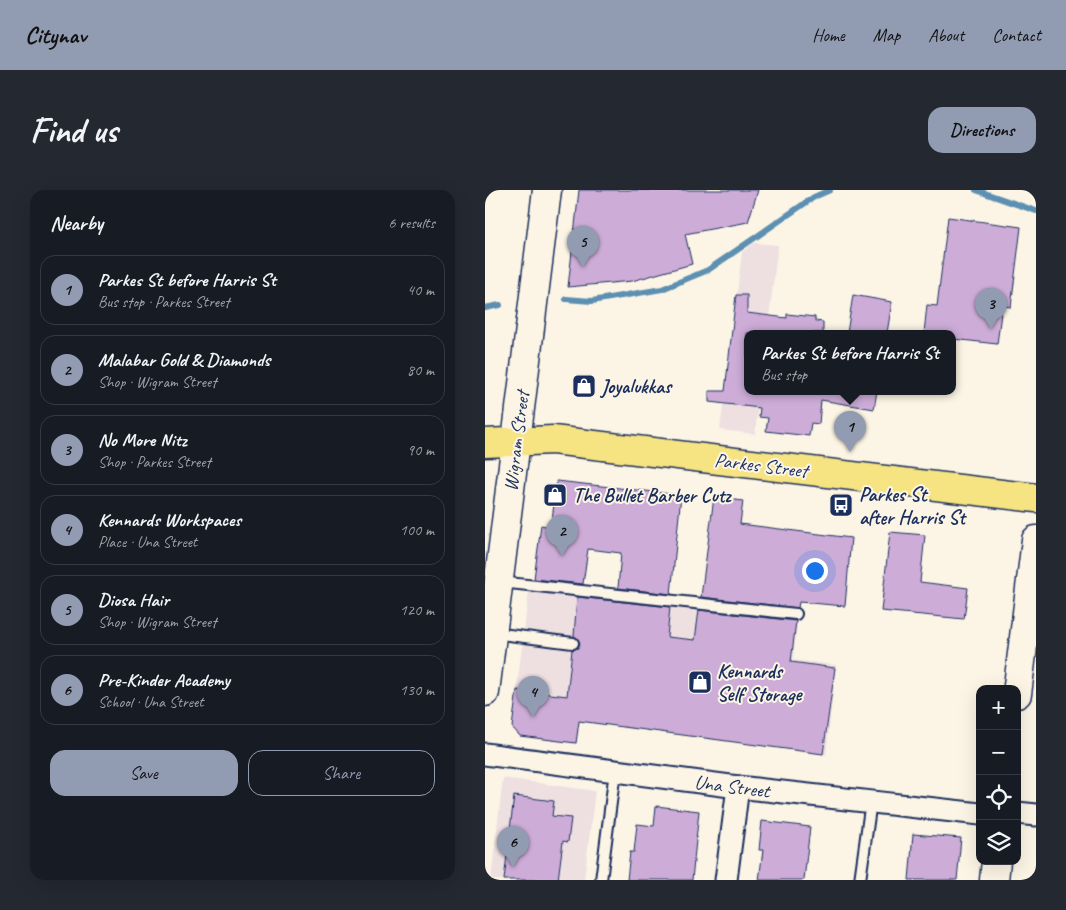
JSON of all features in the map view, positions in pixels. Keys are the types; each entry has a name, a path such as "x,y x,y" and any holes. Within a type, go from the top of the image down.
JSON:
{"main road":[{"name":"Parkes Street","path":"485,443 553,440 1036,498"}],"street":[{"name":"Wigram Street","path":"485,692 492,633 492,581 516,441 547,190"},
{"path":"1018,685 1036,540"},
{"name":"Una Street","path":"485,754 738,787 976,814"},
{"path":"726,880 738,787"},
{"path":"1021,814 1036,815"},
{"path":"994,880 996,865"}],"lane":[{"path":"492,581 796,614"},
{"path":"492,633 573,642"},
{"path":"601,880 615,771"},
{"path":"860,880 871,801"}],"shaded area":[{"path":"754,243 778,245 767,330 744,330 744,395 760,395 755,434 720,430 742,252"},
{"name":"Kennards Self Storage","path":"529,590 797,622 793,660 836,665 826,755 580,721 577,744 520,737 512,727"},
{"path":"503,778 595,791 584,880 491,880"}],"building":[{"path":"579,190 758,190 748,222 685,234 692,264 632,281 568,287"},
{"path":"948,217 1021,227 1011,307 1002,306 997,344 956,339 956,330 924,330 927,305 937,306"},
{"path":"736,295 747,295 747,313 787,318 787,314 815,317 815,321 823,322 823,330 744,330 744,395 876,395 874,409 821,400 819,424 811,423 809,436 766,431 768,418 759,417 760,408 709,402 709,391 725,391"},
{"path":"853,295 892,302 887,330 847,330"},
{"path":"557,481 681,495 671,594 618,588 621,553 588,549 583,584 534,579 541,525 551,527"},
{"path":"714,497 743,501 740,524 851,538 845,606 799,602 798,608 701,597"},
{"path":"890,532 925,535 920,582 968,588 964,619 881,611"},
{"name":"Kennards Self Storage","path":"577,597 670,607 667,637 695,640 699,610 796,621 791,662 835,668 823,754 579,721 576,743 520,736 512,727 517,690 567,696 572,650 578,648 580,643 574,636"},
{"path":"514,796 554,801 552,816 571,818 568,842 563,841 558,880 504,880"},
{"path":"656,806 699,811 692,880 627,880 630,852 634,852 637,824 654,826"},
{"path":"762,821 810,827 804,880 759,880 763,850 759,850"},
{"path":"913,834 961,838 957,880 909,880"}],"waterway":[{"path":"566,299 592,301 662,289 708,270 814,197 830,190"},
{"path":"976,190 1036,211"},
{"path":"485,308 500,305"}],"place":[{"name":"Diosa Hair","path":"583,267"},
{"name":"No More Nitz","path":"991,329"},
{"name":"Joyalukkas","path":"584,386"},
{"name":"Parkes St before Harris St","path":"850,452"},
{"name":"The Bullet Barber Cutz","path":"555,495"},
{"name":"Parkes St after Harris St","path":"841,505"},
{"name":"Malabar Gold & Diamonds","path":"562,556"},
{"name":"Kennards Self Storage","path":"700,682"},
{"name":"Kennards Workspaces","path":"533,717"},
{"name":"Pre-Kinder Academy","path":"513,867"}]}
